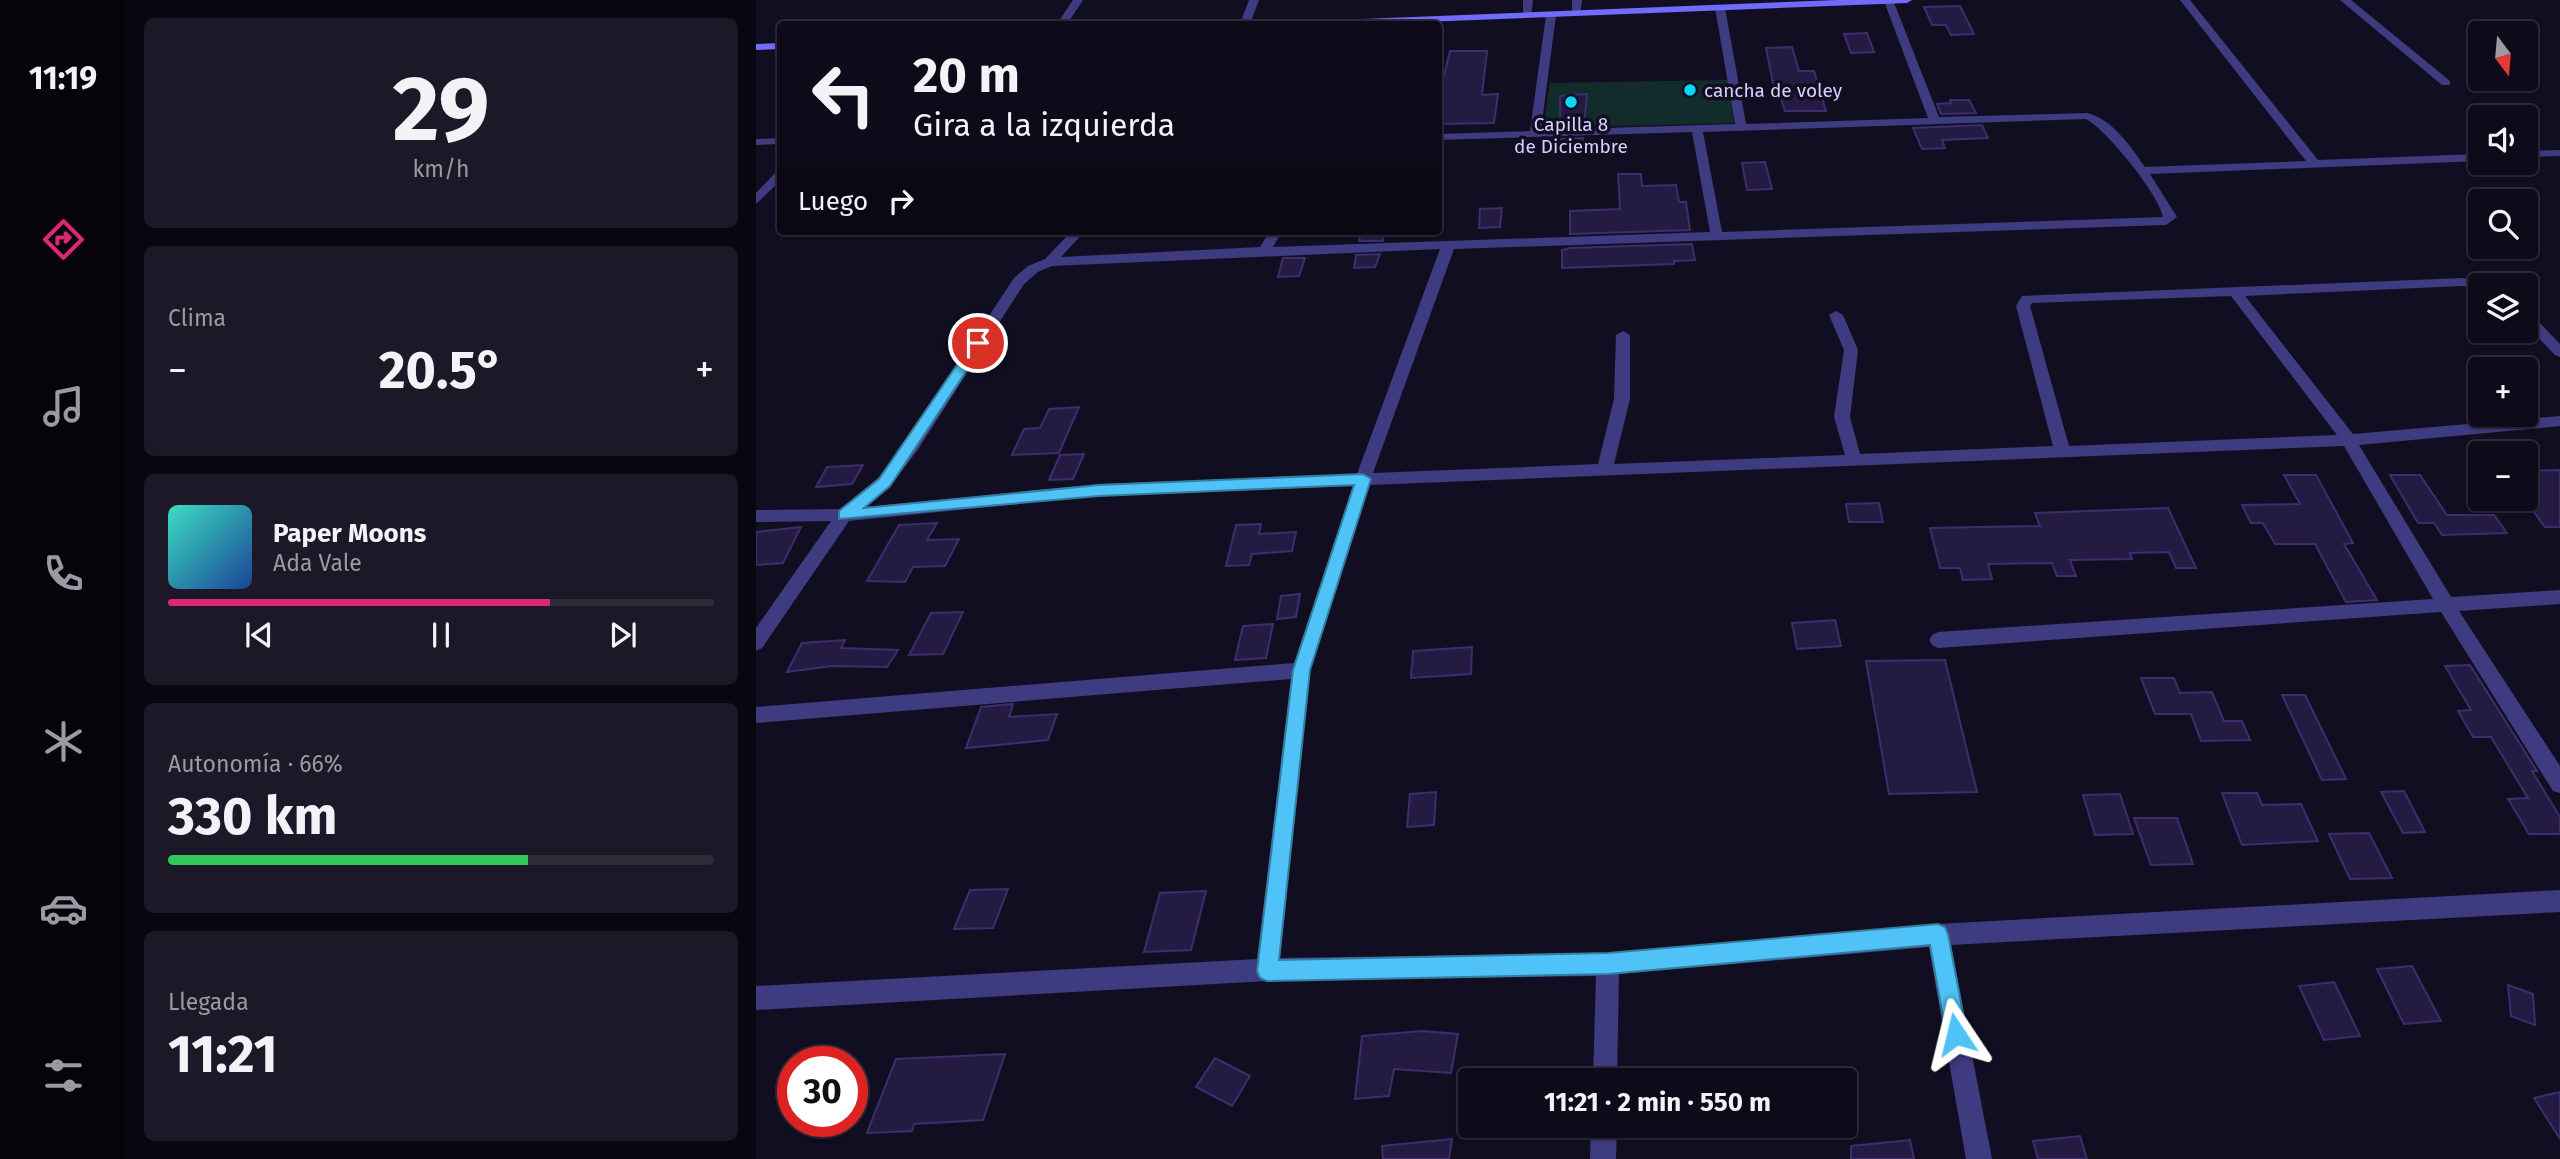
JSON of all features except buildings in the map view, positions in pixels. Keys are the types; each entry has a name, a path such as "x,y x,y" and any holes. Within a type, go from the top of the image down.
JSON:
{"main road":[{"path":"1413,21 1725,5 1907,0"},
{"path":"756,47 777,46"}],"street":[{"path":"1064,21 1078,0"},
{"path":"1246,21 1254,0"},
{"path":"1528,0 1528,15"},
{"path":"1577,0 1577,14"},
{"path":"2185,0 2315,164"},
{"path":"2345,0 2446,83"},
{"path":"1889,1 1934,120"},
{"path":"1725,5 1741,126"},
{"path":"1535,133 1551,15"},
{"path":"756,643 844,515 884,482 1019,281 1033,269 1050,262 1264,251 2166,221 2171,217 2143,171 2099,121 2091,117 1442,137"},
{"path":"1697,128 1717,237"},
{"path":"756,142 777,141"},
{"path":"2538,154 2560,153"},
{"path":"2143,171 2468,158"},
{"path":"756,200 777,178"},
{"path":"1050,262 1075,235"},
{"path":"1264,251 1274,235"},
{"path":"1267,971 1301,670 1363,479 1448,246"},
{"path":"2062,450 2023,306 2027,299 2468,283"},
{"path":"2235,292 2349,440 2447,607 2560,784"},
{"path":"1836,315 1851,350 1842,417 1854,458"},
{"path":"2538,329 2560,352"},
{"path":"1605,469 1622,399 1622,335"},
{"path":"756,516 844,515 1099,490 2349,440 2560,421"},
{"path":"1938,640 2447,607 2560,597"},
{"path":"756,715 1301,670"},
{"path":"756,998 1267,971 1608,964 1938,934 2560,901"},
{"path":"1938,934 1979,1159"},
{"path":"1605,1068 1608,964"},
{"path":"1603,1159 1604,1138"}],"green space":[{"path":"1728,80 1734,123 1543,128 1550,83"}],"place":[{"name":"cancha de voley","path":"1690,90"},
{"name":"Capilla 8 de Diciembre","path":"1571,102"}],"route":[{"path":"978,343 911,447 884,482 844,515 1099,490 1363,479 1301,670 1267,971 1608,964 1938,934 1956,1034"}]}
